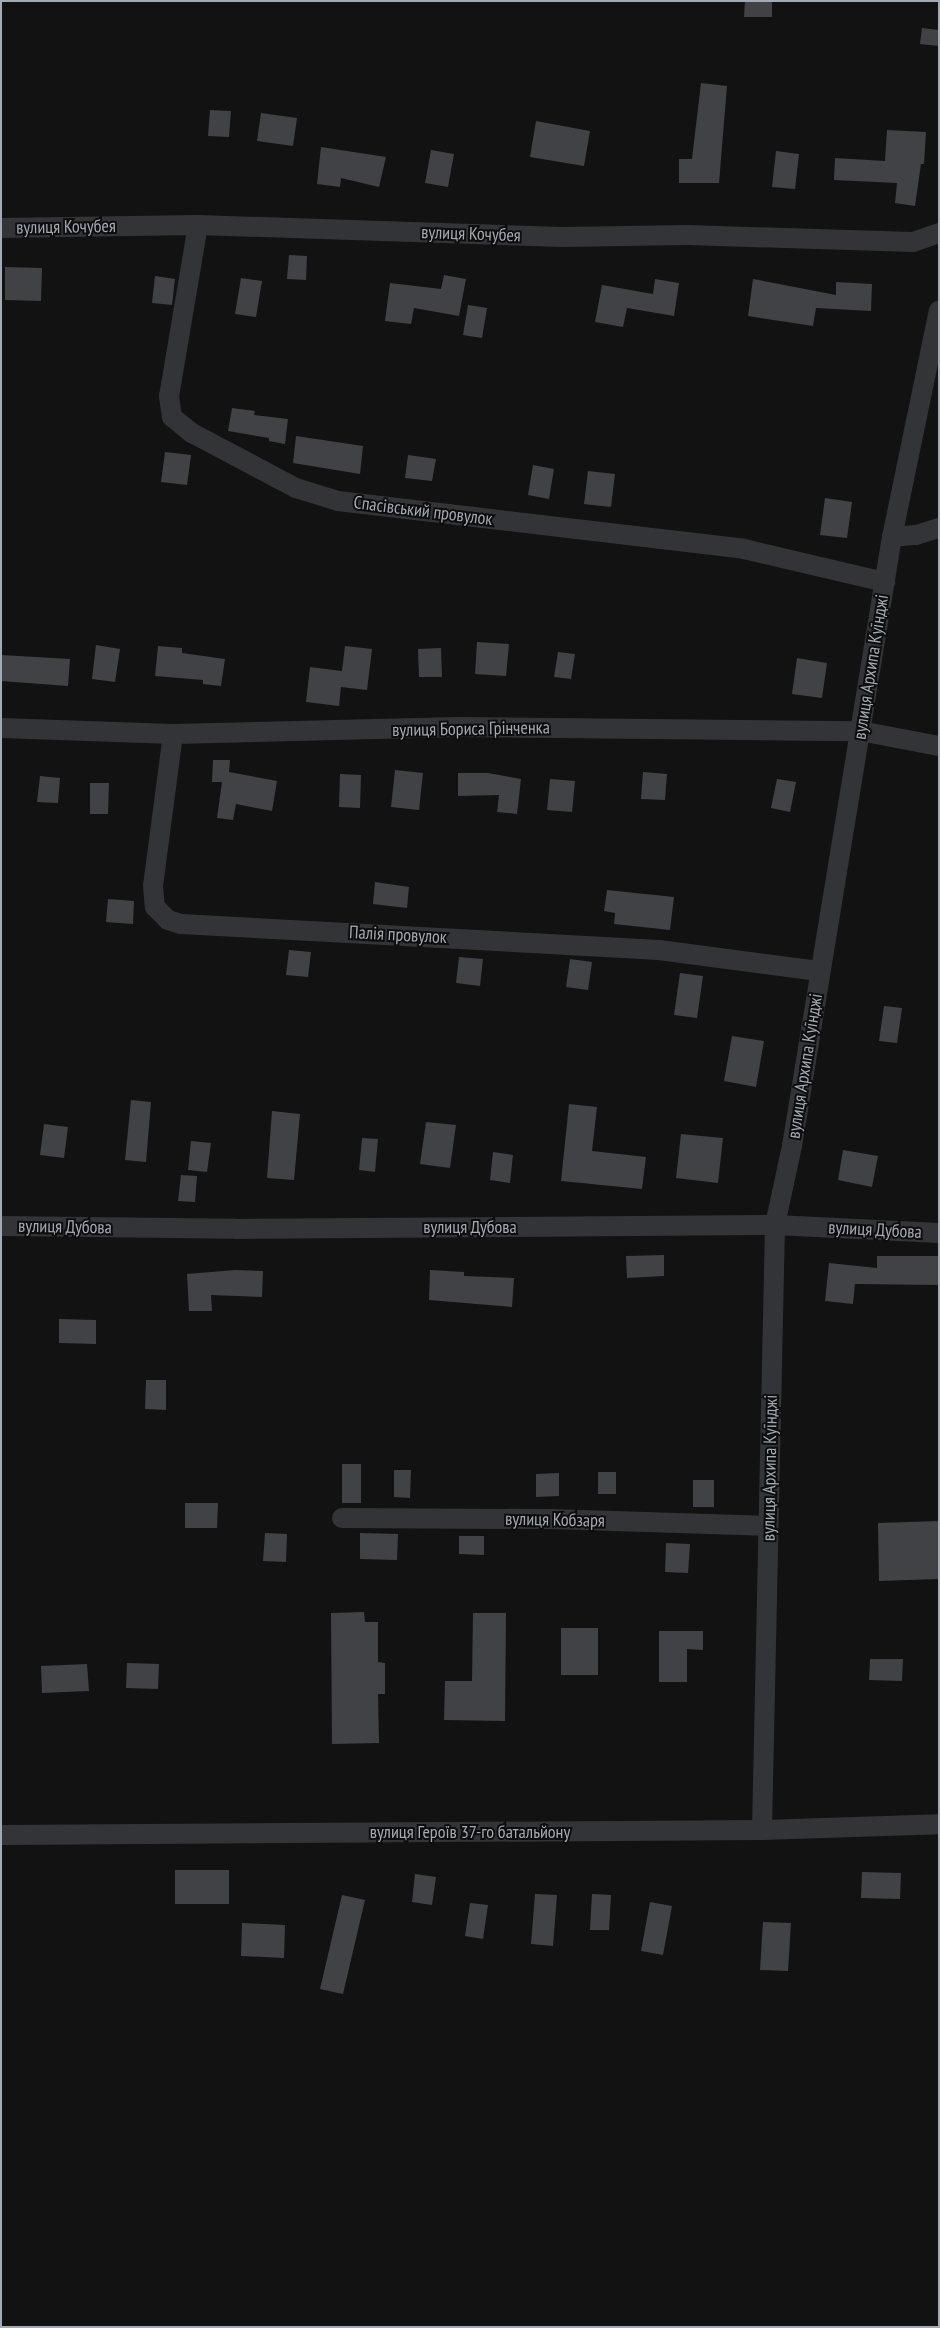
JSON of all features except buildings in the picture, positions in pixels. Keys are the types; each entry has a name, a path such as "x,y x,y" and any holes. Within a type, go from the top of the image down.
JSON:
{"street":[{"name":"вулиця Кочубея","path":"1,228 198,225 563,237 688,235 913,242 939,233"},
{"name":"Спасівський провулок","path":"198,225 169,396 172,417 184,429 296,488 338,501 744,549 885,582"},
{"name":"вулиця Архипа Куїнджі","path":"762,1830 775,1225 792,1146 892,537 939,311"},
{"path":"892,537 916,535 939,528"},
{"name":"вулиця Бориса Грінченка","path":"1,728 173,734 458,727 860,731 939,746"},
{"name":"Палія провулок","path":"173,734 153,886 155,907 168,920 181,924 659,950 820,971"},
{"name":"вулиця Дубова","path":"1,1226 236,1229 775,1225 939,1233"},
{"name":"вулиця Кобзаря","path":"342,1518 551,1519 768,1526"},
{"name":"вулиця Героїв 37-го батальйону","path":"1,1835 762,1830 939,1824"}]}
